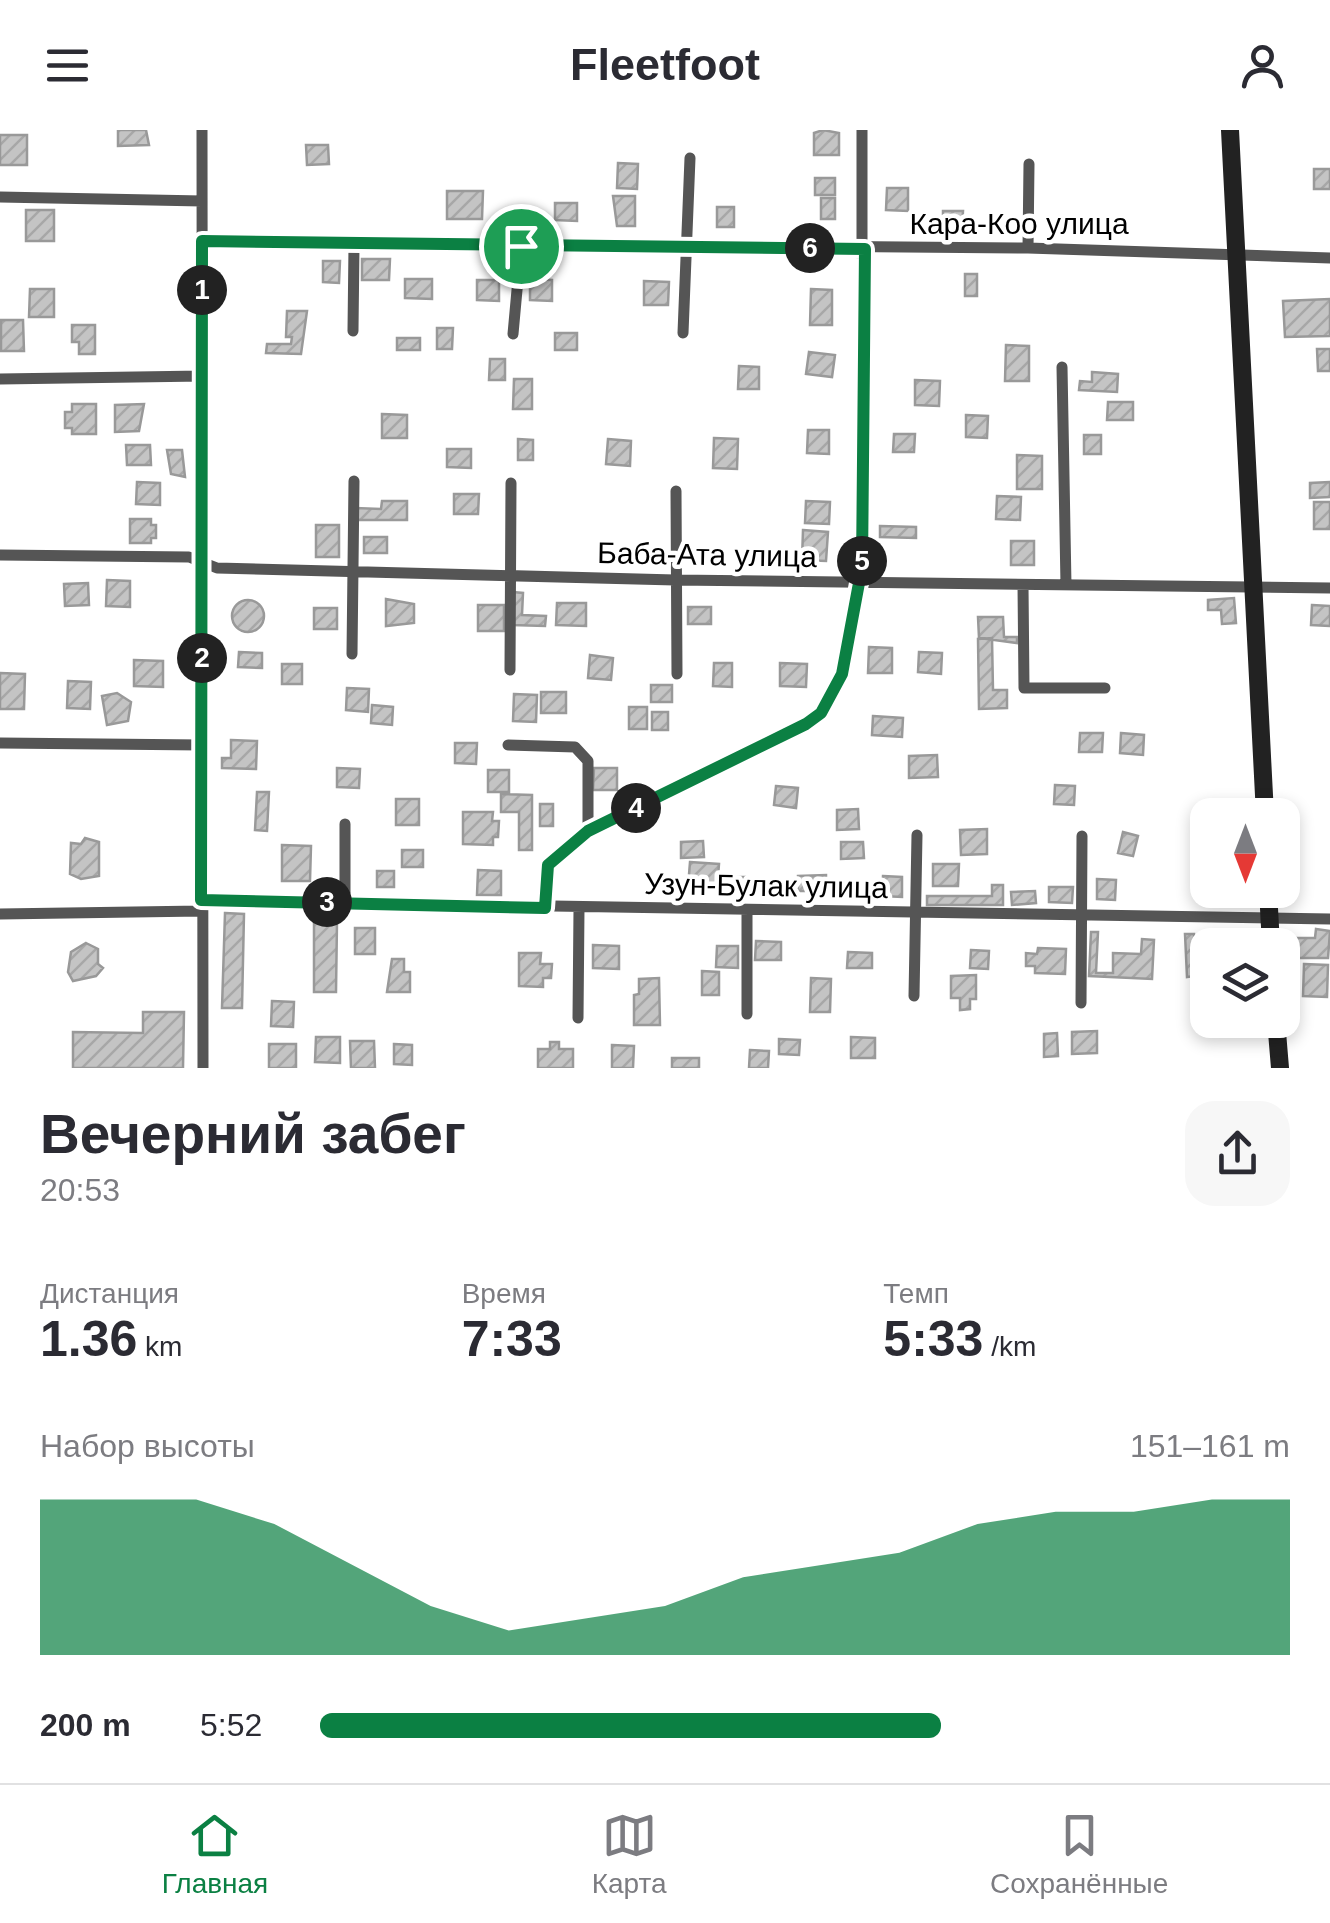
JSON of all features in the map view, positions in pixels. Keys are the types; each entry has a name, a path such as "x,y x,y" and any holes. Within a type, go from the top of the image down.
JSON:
{"street":[{"path":"202,130 204,1068"},
{"path":"545,908 548,865 588,831 806,724 821,713 842,674 859,583 865,249 862,130"},
{"path":"1230,130 1265,798"},
{"path":"683,333 690,158"},
{"path":"1028,248 1029,164"},
{"path":"0,198 202,202"},
{"name":"Кара-Коо улица","path":"202,241 1028,248 1330,258"},
{"path":"353,331 354,244"},
{"path":"514,334 521,246"},
{"path":"1062,367 1066,584"},
{"path":"0,379 202,376"},
{"path":"352,654 354,482"},
{"path":"510,670 511,483"},
{"path":"676,492 678,674"},
{"name":"Баба-Ата улица","path":"0,554 189,557 203,564 511,576 1330,588"},
{"path":"1023,584 1024,688 1105,688"},
{"path":"0,743 202,745"},
{"path":"508,744 575,747 588,761 588,831"},
{"path":"345,824 345,903"},
{"path":"914,996 917,835"},
{"path":"1081,1003 1082,836"},
{"name":"Узун-Булак улица","path":"0,914 345,903 748,912 1082,912 1330,920"},
{"path":"1269,908 1270,928"},
{"path":"578,1018 579,909"},
{"path":"748,912 748,1014"},
{"path":"1278,1038 1280,1068"}],"building":[{"path":"118,130 146,130 149,145 118,146"},
{"path":"814,133 839,133 839,155 814,155"},
{"path":"0,135 27,135 27,165 0,165"},
{"path":"306,145 328,145 329,164 307,165"},
{"path":"618,163 638,164 637,189 617,188"},
{"path":"1314,169 1330,169 1330,189 1314,189"},
{"path":"815,178 835,178 835,195 815,195"},
{"path":"887,188 908,188 908,211 886,210"},
{"path":"447,191 483,191 482,219 447,219"},
{"path":"613,196 635,196 635,226 617,226"},
{"path":"821,198 835,198 835,219 821,219"},
{"path":"555,203 577,203 577,221 555,220"},
{"path":"717,207 734,207 734,227 717,227"},
{"path":"26,210 54,210 54,241 26,241"},
{"path":"943,211 963,211 962,228 943,227"},
{"path":"362,259 390,259 389,280 362,280"},
{"path":"323,261 340,261 339,283 323,282"},
{"path":"965,274 977,274 977,296 965,296"},
{"path":"405,279 432,279 432,299 405,298"},
{"path":"530,279 552,280 552,301 530,300"},
{"path":"477,280 499,280 499,301 477,300"},
{"path":"644,281 669,282 668,305 644,305"},
{"path":"30,289 54,289 54,317 29,317"},
{"path":"811,289 832,290 832,325 810,325"},
{"path":"1330,299 1330,336 1285,337 1283,301"},
{"path":"287,311 307,311 301,354 266,353 267,344 291,344 292,337 286,337"},
{"path":"1,320 23,320 24,351 1,351"},
{"path":"72,325 95,325 95,354 79,354 79,342 72,342"},
{"path":"437,328 453,328 452,349 437,349"},
{"path":"555,333 577,333 577,350 555,350"},
{"path":"397,338 420,338 420,350 397,350"},
{"path":"1006,345 1029,346 1029,381 1005,381"},
{"path":"1317,349 1330,349 1330,371 1318,371"},
{"path":"809,352 835,355 832,377 806,374"},
{"path":"490,359 505,359 505,380 489,380"},
{"path":"739,366 759,367 759,389 738,389"},
{"path":"1092,372 1118,374 1117,392 1079,390 1080,381 1092,382"},
{"path":"514,379 532,379 532,409 513,409"},
{"path":"915,380 940,381 939,406 915,405"},
{"path":"1108,402 1133,402 1133,420 1107,420"},
{"path":"72,404 96,404 96,434 72,434 72,428 65,428 65,412 72,412"},
{"path":"144,404 139,431 115,432 115,405"},
{"path":"382,414 407,415 407,438 382,438"},
{"path":"966,415 988,416 987,438 966,437"},
{"path":"808,430 829,430 829,454 807,453"},
{"path":"894,434 915,434 914,452 893,452"},
{"path":"1084,435 1101,435 1101,454 1084,454"},
{"path":"714,438 738,439 737,469 713,468"},
{"path":"518,439 533,440 533,460 518,460"},
{"path":"608,439 631,441 630,466 606,464"},
{"path":"126,445 150,445 151,465 127,465"},
{"path":"447,449 471,449 471,468 447,467"},
{"path":"167,450 182,450 185,477 171,474"},
{"path":"1017,455 1042,456 1042,489 1017,489"},
{"path":"137,482 160,483 160,505 136,504"},
{"path":"1330,482 1330,497 1310,498 1310,483"},
{"path":"454,494 479,494 478,514 454,514"},
{"path":"997,496 1021,497 1020,520 996,519"},
{"path":"382,501 407,501 407,520 356,520 356,508 381,509"},
{"path":"806,501 830,502 829,524 805,523"},
{"path":"1314,502 1330,502 1330,529 1314,529"},
{"path":"130,519 151,519 151,525 156,525 156,538 151,538 151,543 130,543"},
{"path":"316,525 339,525 339,557 316,557"},
{"path":"880,526 916,527 916,538 880,537"},
{"path":"803,530 828,532 826,561 802,560"},
{"path":"364,537 387,537 387,553 364,553"},
{"path":"1011,541 1034,541 1034,565 1011,565"},
{"path":"107,580 130,581 130,607 106,606"},
{"path":"88,583 89,605 65,606 64,584"},
{"path":"513,592 523,593 522,615 546,616 545,626 512,625"},
{"path":"1234,598 1236,623 1222,624 1221,610 1208,610 1208,600"},
{"path":"386,599 414,604 414,623 386,626"},
{"path":"248,600 259,605 264,616 259,627 248,632 237,627 232,616 237,605"},
{"path":"557,603 586,603 586,626 556,625"},
{"path":"478,605 504,605 504,631 478,631"},
{"path":"1312,605 1330,606 1330,626 1311,625"},
{"path":"688,607 711,607 711,624 688,624"},
{"path":"314,608 337,608 337,629 314,629"},
{"path":"978,617 1003,617 1004,637 1017,637 1017,643 979,638"},
{"path":"992,638 993,690 1007,690 1007,708 979,709 978,639"},
{"path":"869,647 892,648 892,673 868,673"},
{"path":"239,652 262,653 262,668 238,667"},
{"path":"919,652 942,653 941,674 918,672"},
{"path":"590,655 613,658 611,680 588,678"},
{"path":"134,660 163,661 163,687 134,686"},
{"path":"714,663 732,663 732,687 713,686"},
{"path":"780,663 807,664 806,687 780,686"},
{"path":"282,664 302,664 302,684 282,684"},
{"path":"0,673 25,674 24,709 0,709"},
{"path":"68,681 91,682 90,709 67,708"},
{"path":"651,685 672,685 672,702 651,702"},
{"path":"347,688 369,689 368,712 346,710"},
{"path":"541,692 566,692 566,713 541,713"},
{"path":"117,693 131,702 128,721 107,725 102,696"},
{"path":"514,694 537,695 536,722 513,721"},
{"path":"372,705 393,707 392,725 371,723"},
{"path":"629,707 647,707 647,729 629,729"},
{"path":"652,712 668,712 668,730 652,730"},
{"path":"873,716 903,718 902,737 872,735"},
{"path":"1080,733 1103,733 1102,752 1079,752"},
{"path":"1121,733 1144,735 1143,755 1120,753"},
{"path":"231,740 257,741 256,769 222,768 222,758 231,758"},
{"path":"455,743 477,743 476,764 455,763"},
{"path":"937,755 938,777 909,778 909,756"},
{"path":"337,768 360,769 359,788 337,787"},
{"path":"594,768 617,768 617,790 593,790"},
{"path":"488,770 509,770 509,792 488,792"},
{"path":"1055,785 1075,786 1074,805 1054,804"},
{"path":"776,786 798,788 796,808 774,805"},
{"path":"257,792 269,792 267,831 255,830"},
{"path":"501,794 532,795 532,850 519,850 519,812 501,812"},
{"path":"396,799 419,799 419,825 396,825"},
{"path":"540,804 553,804 553,826 540,826"},
{"path":"858,809 859,829 837,830 837,810"},
{"path":"463,812 493,812 492,821 499,821 493,845 463,844"},
{"path":"987,829 987,854 961,855 960,830"},
{"path":"1123,832 1138,836 1133,856 1118,853"},
{"path":"85,838 99,842 99,876 81,879 70,874 71,843 81,844"},
{"path":"703,841 704,857 681,858 681,842"},
{"path":"841,842 863,842 864,858 841,859"},
{"path":"282,845 311,846 310,881 282,881"},
{"path":"402,850 423,850 423,867 402,867"},
{"path":"690,862 719,864 717,889 688,887"},
{"path":"933,864 959,864 958,886 933,886"},
{"path":"478,870 501,871 501,895 477,895"},
{"path":"377,871 394,871 394,887 377,887"},
{"path":"826,875 826,891 798,891 798,876"},
{"path":"883,876 902,877 902,897 882,896"},
{"path":"730,877 745,877 746,896 731,896"},
{"path":"1097,879 1116,880 1115,900 1097,899"},
{"path":"992,885 1003,885 1003,905 927,905 927,896 992,896"},
{"path":"1049,887 1073,887 1072,903 1049,902"},
{"path":"1035,891 1036,903 1012,905 1011,892"},
{"path":"225,913 244,914 242,1008 222,1008"},
{"path":"314,922 337,922 336,992 314,992"},
{"path":"355,928 375,928 375,954 355,954"},
{"path":"1316,929 1330,931 1328,958 1300,958 1300,938 1315,938"},
{"path":"1091,932 1098,932 1096,973 1113,973 1113,953 1141,954 1142,939 1154,940 1152,979 1089,976"},
{"path":"1185,934 1190,934 1190,977 1187,977"},
{"path":"756,941 781,942 781,960 755,960"},
{"path":"86,943 98,949 98,964 103,968 96,976 73,981 68,972 71,952"},
{"path":"593,945 619,946 619,969 593,968"},
{"path":"717,946 738,946 738,968 716,967"},
{"path":"1038,948 1066,949 1065,974 1035,973 1035,966 1026,966 1026,953 1037,954"},
{"path":"971,950 989,951 988,969 970,968"},
{"path":"848,952 872,953 872,968 847,968"},
{"path":"519,953 541,953 540,964 552,964 551,978 543,978 543,987 519,986"},
{"path":"392,959 404,959 404,972 410,972 410,992 387,992"},
{"path":"1304,964 1328,965 1327,997 1303,996"},
{"path":"702,971 719,972 719,995 702,995"},
{"path":"976,975 976,999 970,999 970,1009 960,1010 960,998 951,998 951,976"},
{"path":"659,978 660,1025 634,1025 634,995 639,994 639,979"},
{"path":"811,978 831,979 830,1012 810,1012"},
{"path":"272,1001 294,1002 293,1027 271,1026"},
{"path":"143,1012 184,1012 183,1068 73,1068 73,1032 143,1033"},
{"path":"1097,1031 1097,1053 1072,1054 1072,1032"},
{"path":"1057,1033 1058,1056 1044,1057 1044,1034"},
{"path":"316,1037 340,1037 340,1063 315,1062"},
{"path":"851,1037 875,1038 875,1058 851,1058"},
{"path":"779,1039 800,1040 799,1055 779,1054"},
{"path":"350,1041 374,1041 375,1068 351,1068"},
{"path":"550,1042 559,1042 559,1049 573,1049 573,1068 538,1068 538,1049 550,1049"},
{"path":"269,1044 296,1044 296,1068 269,1068"},
{"path":"394,1044 412,1045 412,1065 394,1064"},
{"path":"612,1045 634,1046 633,1068 612,1068"},
{"path":"750,1050 769,1051 768,1068 749,1068"},
{"path":"672,1058 699,1058 699,1068 672,1068"}],"route":[{"path":"202,241 521,246 865,249 862,567 842,674 821,713 806,724 588,831 555,855 548,865 545,908 201,900 202,241"}]}
